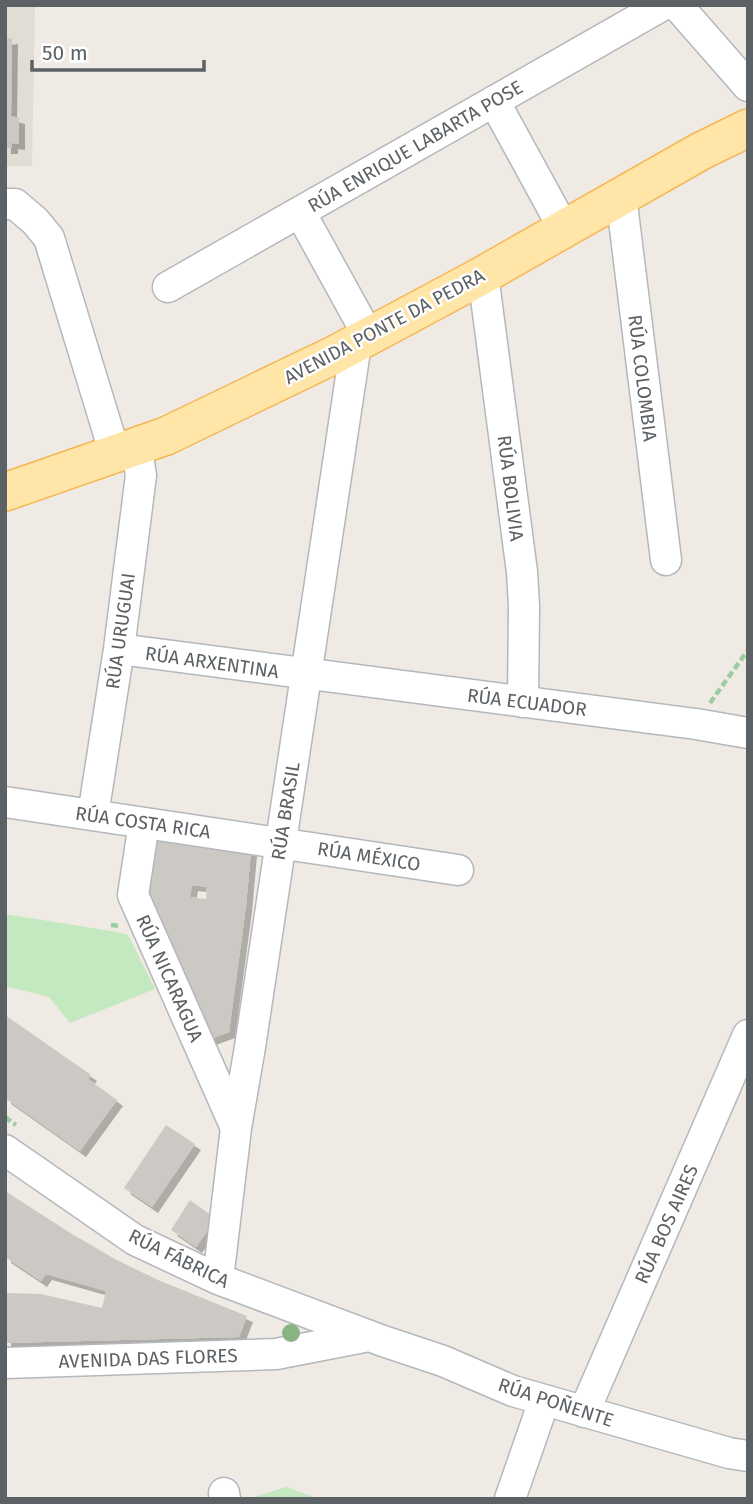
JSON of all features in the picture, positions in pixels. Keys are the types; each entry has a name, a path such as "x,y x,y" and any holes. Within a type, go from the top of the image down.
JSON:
{"main road":[{"name":"AVENIDA PONTE DA PEDRA","path":"5,492 166,436 363,340 701,151 748,128"}],"street":[{"name":"RÚA ENRIQUE LABARTA POSE","path":"168,287 663,5"},
{"path":"677,5 748,86"},
{"path":"494,101 564,229"},
{"name":"RÚA COLOMBIA","path":"621,196 666,560"},
{"name":"RÚA URUGUAI","path":"5,204 15,204 35,221 49,238 126,450 141,475 119,649 93,815"},
{"path":"300,212 363,340"},
{"name":"RÚA BOLIVIA","path":"483,275 522,572 523,702"},
{"name":"RÚA BRASIL","path":"218,1279 236,1128 280,842 363,340"},
{"name":"RÚA ARXENTINA","path":"119,649 306,674"},
{"name":"RÚA ECUADOR","path":"306,674 748,733"},
{"name":"RÚA COSTA RICA","path":"5,802 280,842"},
{"name":"RÚA NICARAGUA","path":"144,823 134,895 236,1128"},
{"name":"RÚA MÉXICO","path":"280,842 458,870"},
{"name":"RÚA BOS AIRES","path":"584,1412 748,1035"},
{"name":"RÚA FÁBRICA","path":"5,1150 135,1240 218,1279 369,1336"},
{"path":"291,1352 298,1346 302,1332 302,1315 298,1308"},
{"name":"RÚA POÑENTE","path":"369,1336 443,1361 513,1391 544,1401 748,1456"},
{"name":"AVENIDA DAS FLORES","path":"5,1363 291,1352 369,1336"},
{"path":"510,1499 544,1401"}],"path":[{"path":"696,724 748,650"}],"shaded area":[{"path":"5,5 35,5 32,166 5,166"}],"green space":[{"path":"5,914 128,935 155,989 70,1023 49,997 5,986"},
{"path":"286,1487 320,1499 248,1499"}],"building":[{"path":"12,38 11,116 19,118 19,144 12,143 12,148 5,148 5,39"},
{"path":"156,836 251,850 229,1032 210,1039 147,896","holes":["192,885 207,887 206,899 190,897"]},
{"path":"5,1015 91,1075 88,1079 117,1100 80,1151 5,1098"},
{"path":"166,1125 195,1144 152,1207 124,1188"},
{"path":"5,1191 115,1259 158,1280 247,1316 239,1337 5,1343 5,1293 41,1294 102,1308 106,1291 46,1274 41,1281 5,1257"},
{"path":"190,1200 216,1219 196,1247 171,1230"}]}
